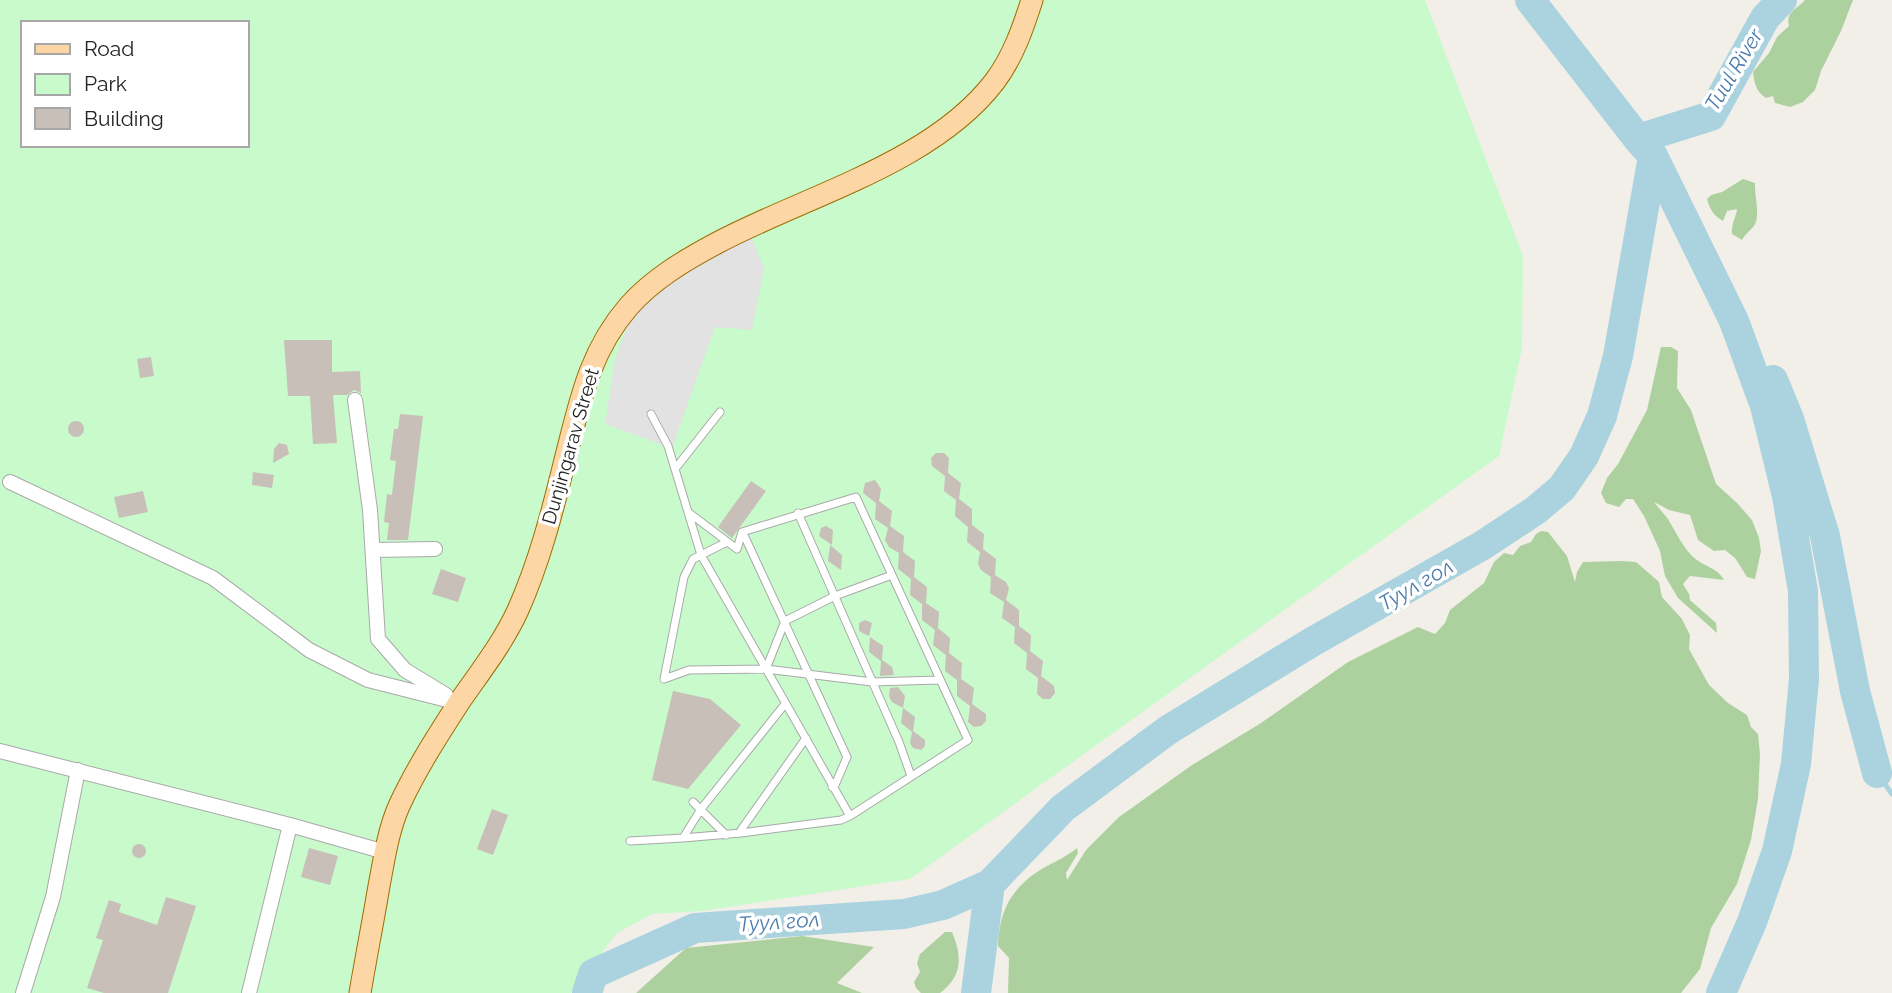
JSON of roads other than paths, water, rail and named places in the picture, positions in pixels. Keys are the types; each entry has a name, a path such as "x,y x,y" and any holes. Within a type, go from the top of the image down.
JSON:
{"main road":[{"name":"Dunjingarav Street","path":"360,993 385,852 398,809 419,766 493,654 517,611 545,532 586,377 605,340 629,306 681,263 749,226 868,174 909,152 947,126 972,106 996,80 1024,27 1032,0"}],"street":[{"path":"355,400 373,551 378,639 405,670 459,703"},
{"path":"5,481 213,578 309,650 368,680 459,703"},
{"path":"373,551 435,549"},
{"path":"0,751 385,852"},
{"path":"23,993 53,897 78,770"},
{"path":"249,993 290,825"}],"lane":[{"path":"675,469 720,412"},
{"path":"651,414 668,446 701,555 850,816"},
{"path":"630,841 726,835 841,820 968,740 856,497 742,532"},
{"path":"688,512 737,549 742,532"},
{"path":"798,513 911,776"},
{"path":"742,532 847,757 832,787"},
{"path":"727,542 693,559 684,577 664,679 689,670 766,669 872,682 939,680"},
{"path":"766,669 785,621 835,597 892,575"},
{"path":"683,838 701,809 785,704"},
{"path":"741,833 806,738"},
{"path":"693,802 726,835"}],"waterway":[{"name":"Туул гол","path":"1530,0 1653,156 1734,321 1765,406 1787,496 1803,591 1804,679 1796,764 1777,851 1752,922 1721,993"},
{"name":"Tuul River","path":"1650,152 1638,139 1711,116 1765,18 1782,0"},
{"name":"Туул гол","path":"976,993 990,884 1063,808 1168,730 1312,642 1483,545 1536,510 1562,488 1584,456 1602,416 1618,356 1653,156"},
{"path":"1773,380 1789,419 1825,536 1855,691 1877,773"},
{"path":"1877,773 1892,794"},
{"name":"Туул гол","path":"587,993 593,974 695,928 904,914 943,905 990,884"}]}
